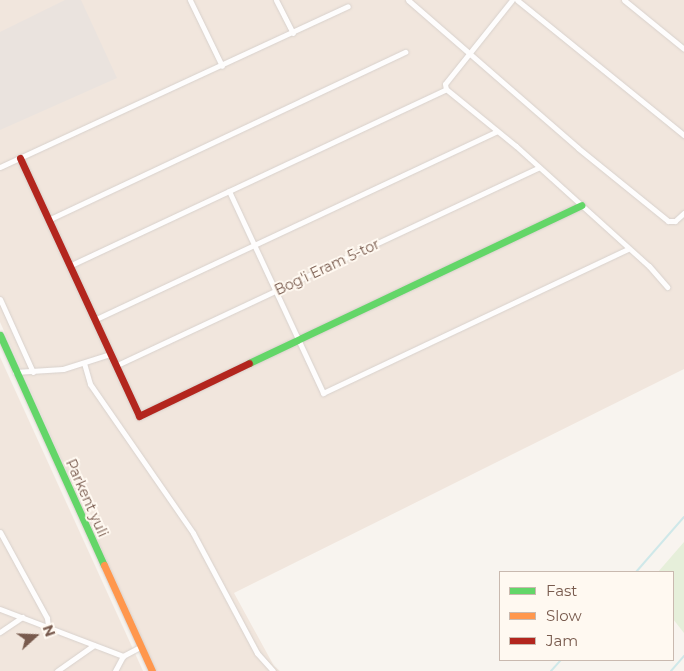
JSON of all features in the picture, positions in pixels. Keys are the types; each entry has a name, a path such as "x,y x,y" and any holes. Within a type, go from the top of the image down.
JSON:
{"street":[{"path":"190,0 222,66"},
{"path":"276,0 293,33"},
{"path":"408,0 578,148 668,221 676,221 684,213"},
{"path":"512,0 445,84 446,89 539,167 649,266 666,287"},
{"path":"517,0 684,135"},
{"path":"624,0 684,49"},
{"path":"0,167 222,66 348,6"},
{"path":"48,220 405,52"},
{"path":"69,266 446,89"},
{"path":"94,320 497,131"},
{"path":"20,158 138,416 299,341 581,205"},
{"name":"Bog'i Eram 5-tor","path":"115,366 539,167"},
{"path":"229,191 323,393 628,248"},
{"path":"0,299 33,372"},
{"name":"Parkent yuli","path":"0,335 148,671"},
{"name":"Parkent yuli","path":"0,343 152,671"},
{"path":"15,372 63,369 110,354"},
{"path":"84,363 90,384 193,534 257,652 273,671"},
{"path":"0,532 47,618 48,626"},
{"path":"0,609 123,656"},
{"path":"0,632 22,617"},
{"path":"57,671 94,645"},
{"path":"115,671 123,656 138,648"}],"shaded area":[{"path":"0,0 684,0 684,369 234,593 274,666 280,671 156,671 0,322"},
{"path":"65,0 81,0 117,78 0,130 0,32"},
{"path":"0,357 143,671 0,671"}],"green space":[{"path":"684,542 684,633 674,620 674,571 659,571"}],"waterway":[{"path":"637,571 684,517"},
{"path":"671,671 684,656"},
{"path":"551,671 560,661"}],"traffic: fast":[{"path":"249,363 581,205"},
{"path":"0,335 104,565"}],"traffic: slow":[{"path":"104,565 152,671"}],"traffic: jam":[{"path":"20,158 139,416 249,363"}]}
